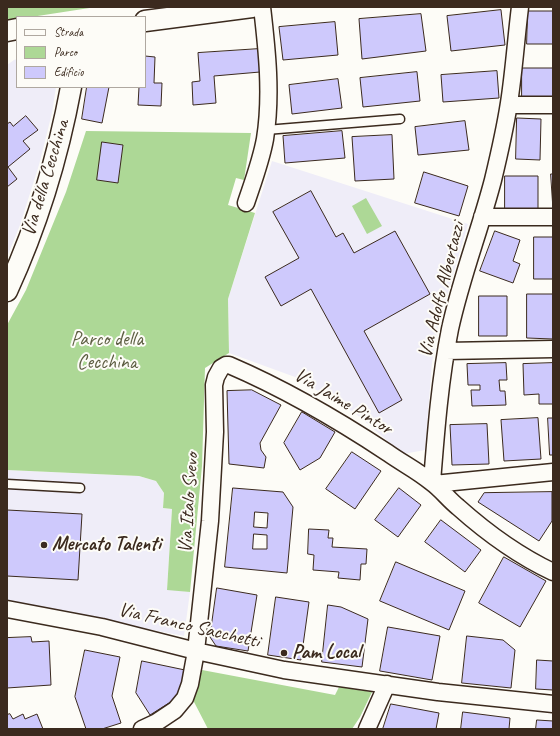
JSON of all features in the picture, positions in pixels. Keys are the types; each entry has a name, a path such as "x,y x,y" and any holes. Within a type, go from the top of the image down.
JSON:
{"street":[{"path":"146,21 252,7"},
{"path":"246,204 260,159 266,130 268,109 268,71 262,7"},
{"name":"Via Adolfo Albertazzi","path":"433,483 438,412 446,351 473,242 482,218 493,179 509,105 520,7"},
{"name":"Via della Cecchina","path":"7,291 34,224 50,178 62,133 71,88"},
{"path":"509,105 553,105"},
{"path":"482,218 553,217"},
{"path":"446,351 553,349"},
{"name":"Via Jaime Pintor","path":"229,365 259,378 301,400 359,434 433,483"},
{"name":"Via Italo Svevo","path":"142,729 157,722 175,710 185,698 190,684 196,651 210,521 215,432 214,385 221,368 229,365"},
{"path":"433,483 553,472"},
{"path":"433,483 458,508 508,546 553,572"},
{"name":"Via Franco Sacchetti","path":"7,609 108,629 196,651 284,670 438,692 553,704"},
{"path":"367,729 387,684"}],"lane":[{"path":"266,130 400,119"},
{"path":"7,484 80,488"}],"shaded area":[{"path":"16,59 16,88 56,88 52,113 39,165 20,225 7,257 7,65"},
{"path":"272,161 468,224 438,326 432,363 425,450 403,454 356,414 295,377 229,353 228,299"},
{"path":"7,470 139,476 156,481 164,493 163,508 172,509 167,589 190,592 184,636 116,623 73,612 7,601"}],"green space":[{"path":"7,7 96,7 38,16 16,16 16,19 7,20"},
{"name":"Parco della Cecchina","path":"86,131 251,133 244,180 236,178 228,205 255,213 228,299 229,353 205,368 202,466 190,592 167,590 172,509 163,508 164,493 156,481 139,476 7,470 7,325 26,290 66,192"},
{"path":"366,198 382,226 367,234 352,206"},
{"path":"202,670 335,695 339,687 372,692 360,717 352,729 208,729 193,700"}],"building":[{"path":"501,10 505,45 451,51 447,16"},
{"path":"528,11 553,11 553,44 527,44"},
{"path":"421,14 426,51 362,59 359,19"},
{"path":"335,22 338,55 283,60 279,27"},
{"path":"259,49 260,72 214,76 216,103 193,105 192,82 200,81 198,53"},
{"path":"146,56 155,57 154,83 162,83 161,106 138,105 139,88 146,88"},
{"path":"522,68 553,68 553,97 522,97"},
{"path":"497,71 499,98 443,102 441,75"},
{"path":"417,72 420,101 363,107 360,78"},
{"path":"338,79 342,108 292,114 289,85"},
{"path":"87,88 109,88 102,123 82,119"},
{"path":"26,116 38,130 23,141 30,149 8,167 17,179 7,187 7,124 10,122 13,126"},
{"path":"517,118 541,119 540,160 516,159"},
{"path":"465,121 469,150 418,155 415,127"},
{"path":"342,131 345,158 285,163 283,136"},
{"path":"392,135 394,179 355,181 352,137"},
{"path":"102,142 123,145 118,183 97,180"},
{"path":"424,172 468,186 459,216 415,203"},
{"path":"551,174 553,174 553,209"},
{"path":"505,176 538,176 538,209 505,210"},
{"path":"311,191 336,237 343,233 354,253 395,231 430,294 364,331 402,400 379,413 311,289 281,306 265,277 299,258 273,212"},
{"path":"495,231 520,240 513,261 520,264 513,283 480,271"},
{"path":"534,237 553,237 553,279 534,279"},
{"path":"527,294 553,294 553,339 527,338"},
{"path":"479,296 507,296 507,336 479,336"},
{"path":"506,363 507,380 499,380 500,391 505,391 506,405 472,406 471,390 480,390 480,385 468,385 467,364"},
{"path":"553,363 553,404 539,404 539,394 524,395 523,364"},
{"path":"252,390 281,405 260,443 261,450 266,457 264,468 229,464 227,391"},
{"path":"302,412 335,432 320,458 300,470 284,443"},
{"path":"538,418 541,459 504,461 501,420"},
{"path":"548,418 553,418 553,455 550,455"},
{"path":"487,424 489,464 452,465 450,425"},
{"path":"352,452 381,471 355,509 326,489"},
{"path":"233,488 283,492 293,507 287,573 225,567","holes":["255,512 268,513 267,528 254,527","254,534 267,535 267,549 253,549"]},
{"path":"399,488 421,505 398,537 375,520"},
{"path":"552,492 552,521 539,541 478,502 484,493"},
{"name":"Mercato Talenti","path":"7,510 82,514 78,580 7,576"},
{"path":"441,520 481,550 465,572 425,542"},
{"path":"309,529 329,530 328,538 333,538 332,547 367,549 366,564 361,564 360,580 338,578 339,572 313,570 314,555 308,554"},
{"path":"504,557 546,581 520,627 479,603"},
{"path":"396,562 465,591 449,630 380,601"},
{"path":"217,588 257,595 248,651 216,646 210,637"},
{"path":"276,597 309,602 301,660 268,655"},
{"path":"328,605 341,607 368,619 362,667 322,662"},
{"path":"388,627 440,636 432,680 380,671"},
{"path":"467,636 503,640 515,650 511,688 462,683"},
{"path":"31,637 32,642 49,641 51,685 7,688 7,638"},
{"path":"85,650 120,657 112,696 121,723 102,729 86,729 75,697"},
{"path":"537,660 553,661 553,690 536,689"},
{"path":"142,661 185,670 180,696 150,715 136,693"},
{"path":"391,704 439,713 436,729 383,729"},
{"path":"463,712 510,718 509,729 461,729"},
{"path":"10,714 13,719 23,714 25,719 37,714 43,729 7,729 7,715"},
{"path":"537,720 553,721 553,729 536,729"}],"place":[{"name":"Mercato Talenti","path":"44,545"},
{"name":"Pam Local","path":"284,653"}]}
